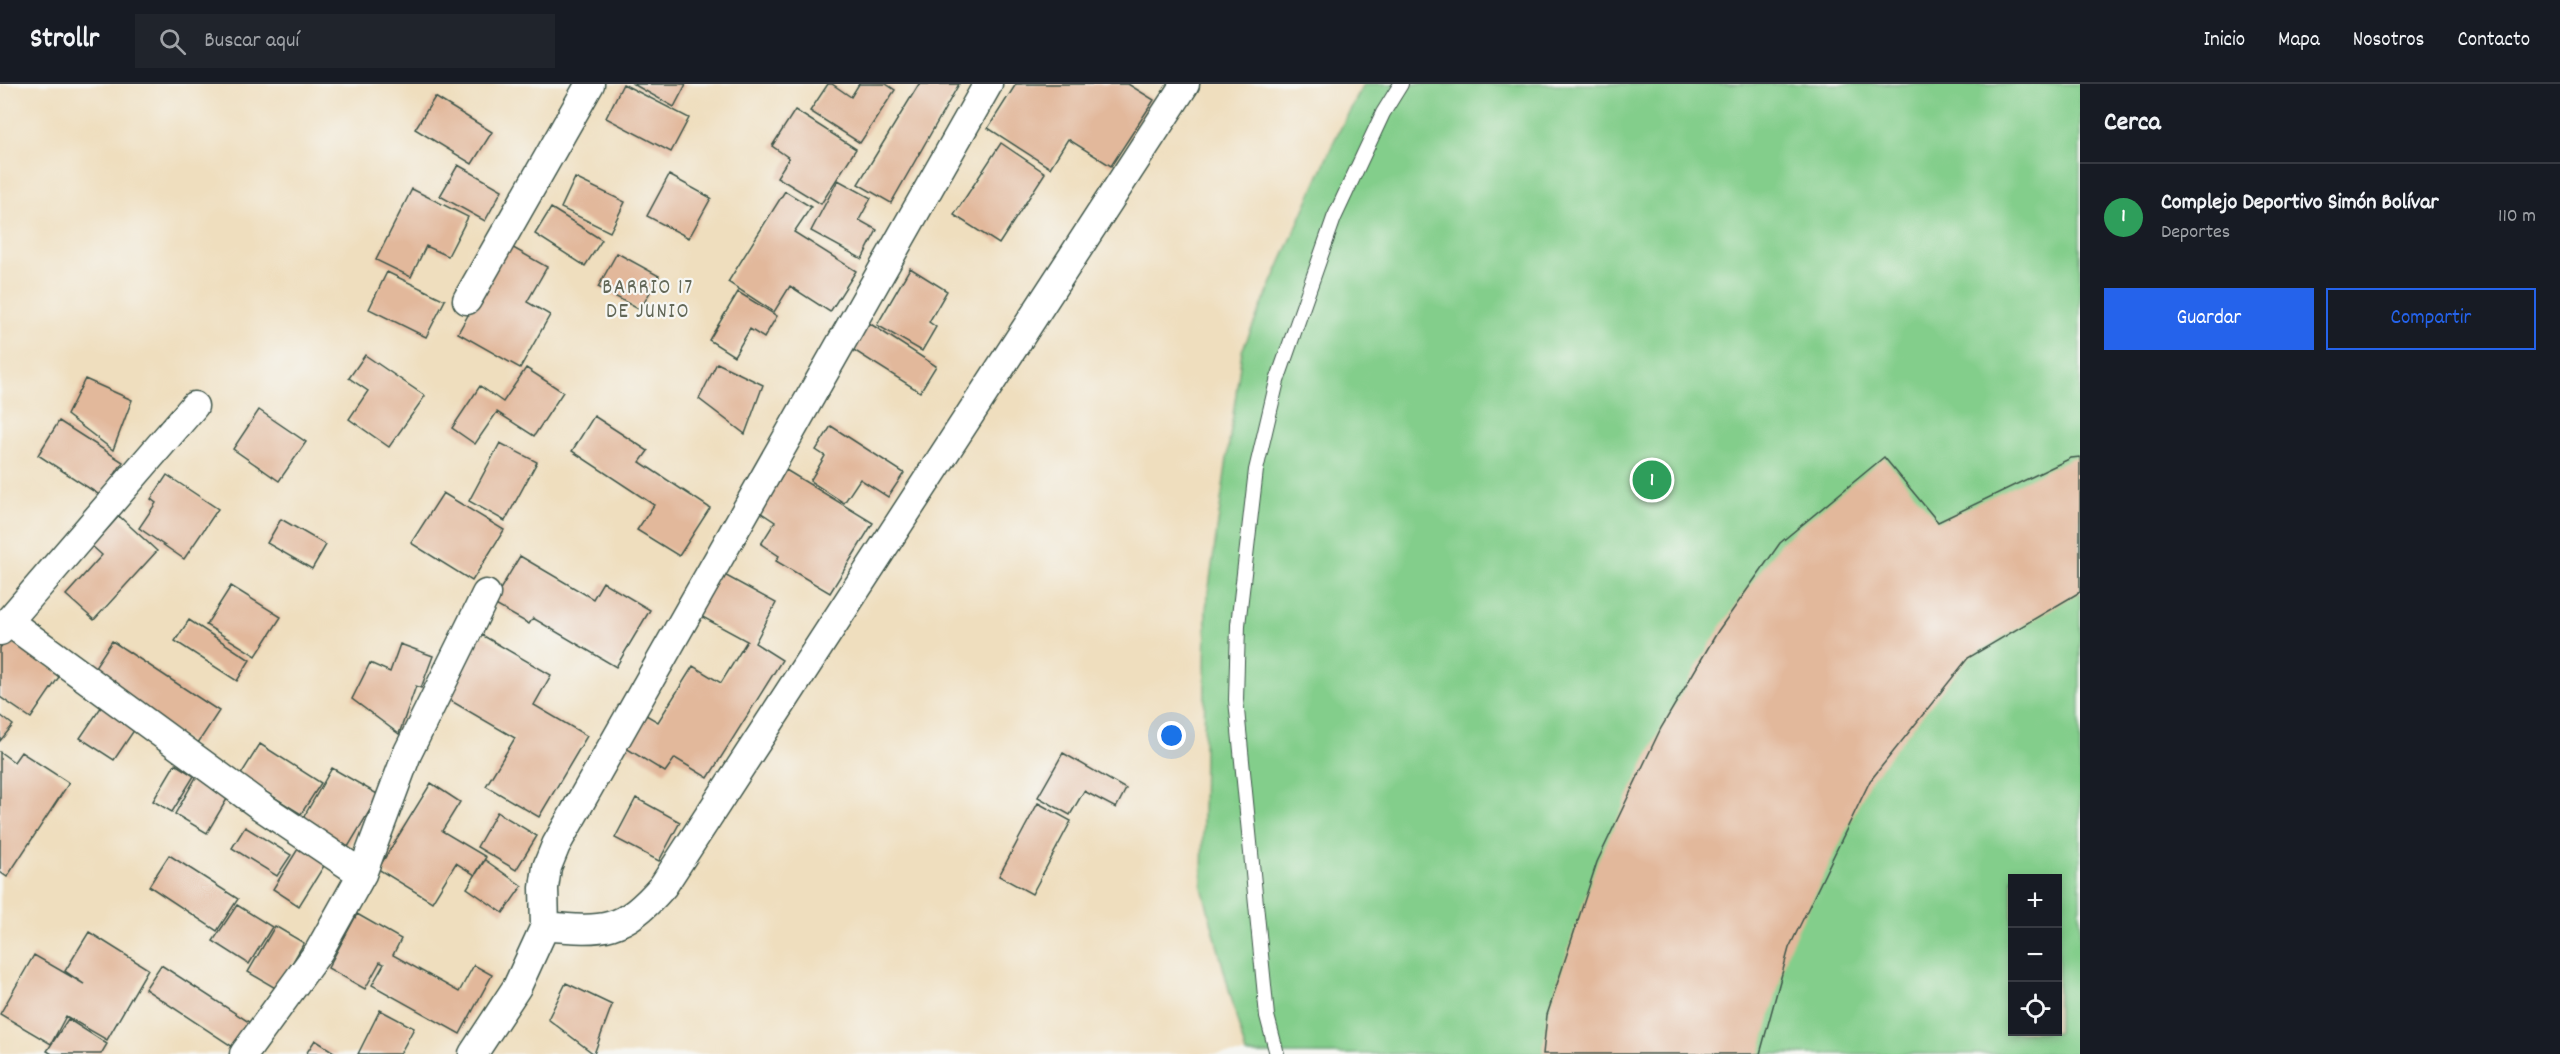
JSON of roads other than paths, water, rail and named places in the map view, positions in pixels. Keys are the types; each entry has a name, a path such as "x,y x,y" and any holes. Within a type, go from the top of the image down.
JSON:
{"street":[{"path":"467,300 590,84"},
{"path":"473,1054 518,987 545,926 544,888 547,867 556,845 988,84"},
{"path":"545,926 588,930 612,925 632,918 663,886 1185,84"},
{"path":"194,406 5,626 259,805 362,874"},
{"path":"244,1054 320,951 362,874 407,754 486,594"}],"lane":[{"path":"1277,1054 1267,1016 1236,700 1238,625 1256,470 1277,381 1334,218 1383,113 1401,84"}],"place":[{"name":"Complejo Deportivo Simón Bolívar","path":"1652,480"}],"district":[{"name":"BARRIO 17 DE JUNIO","path":"648,298"}]}
